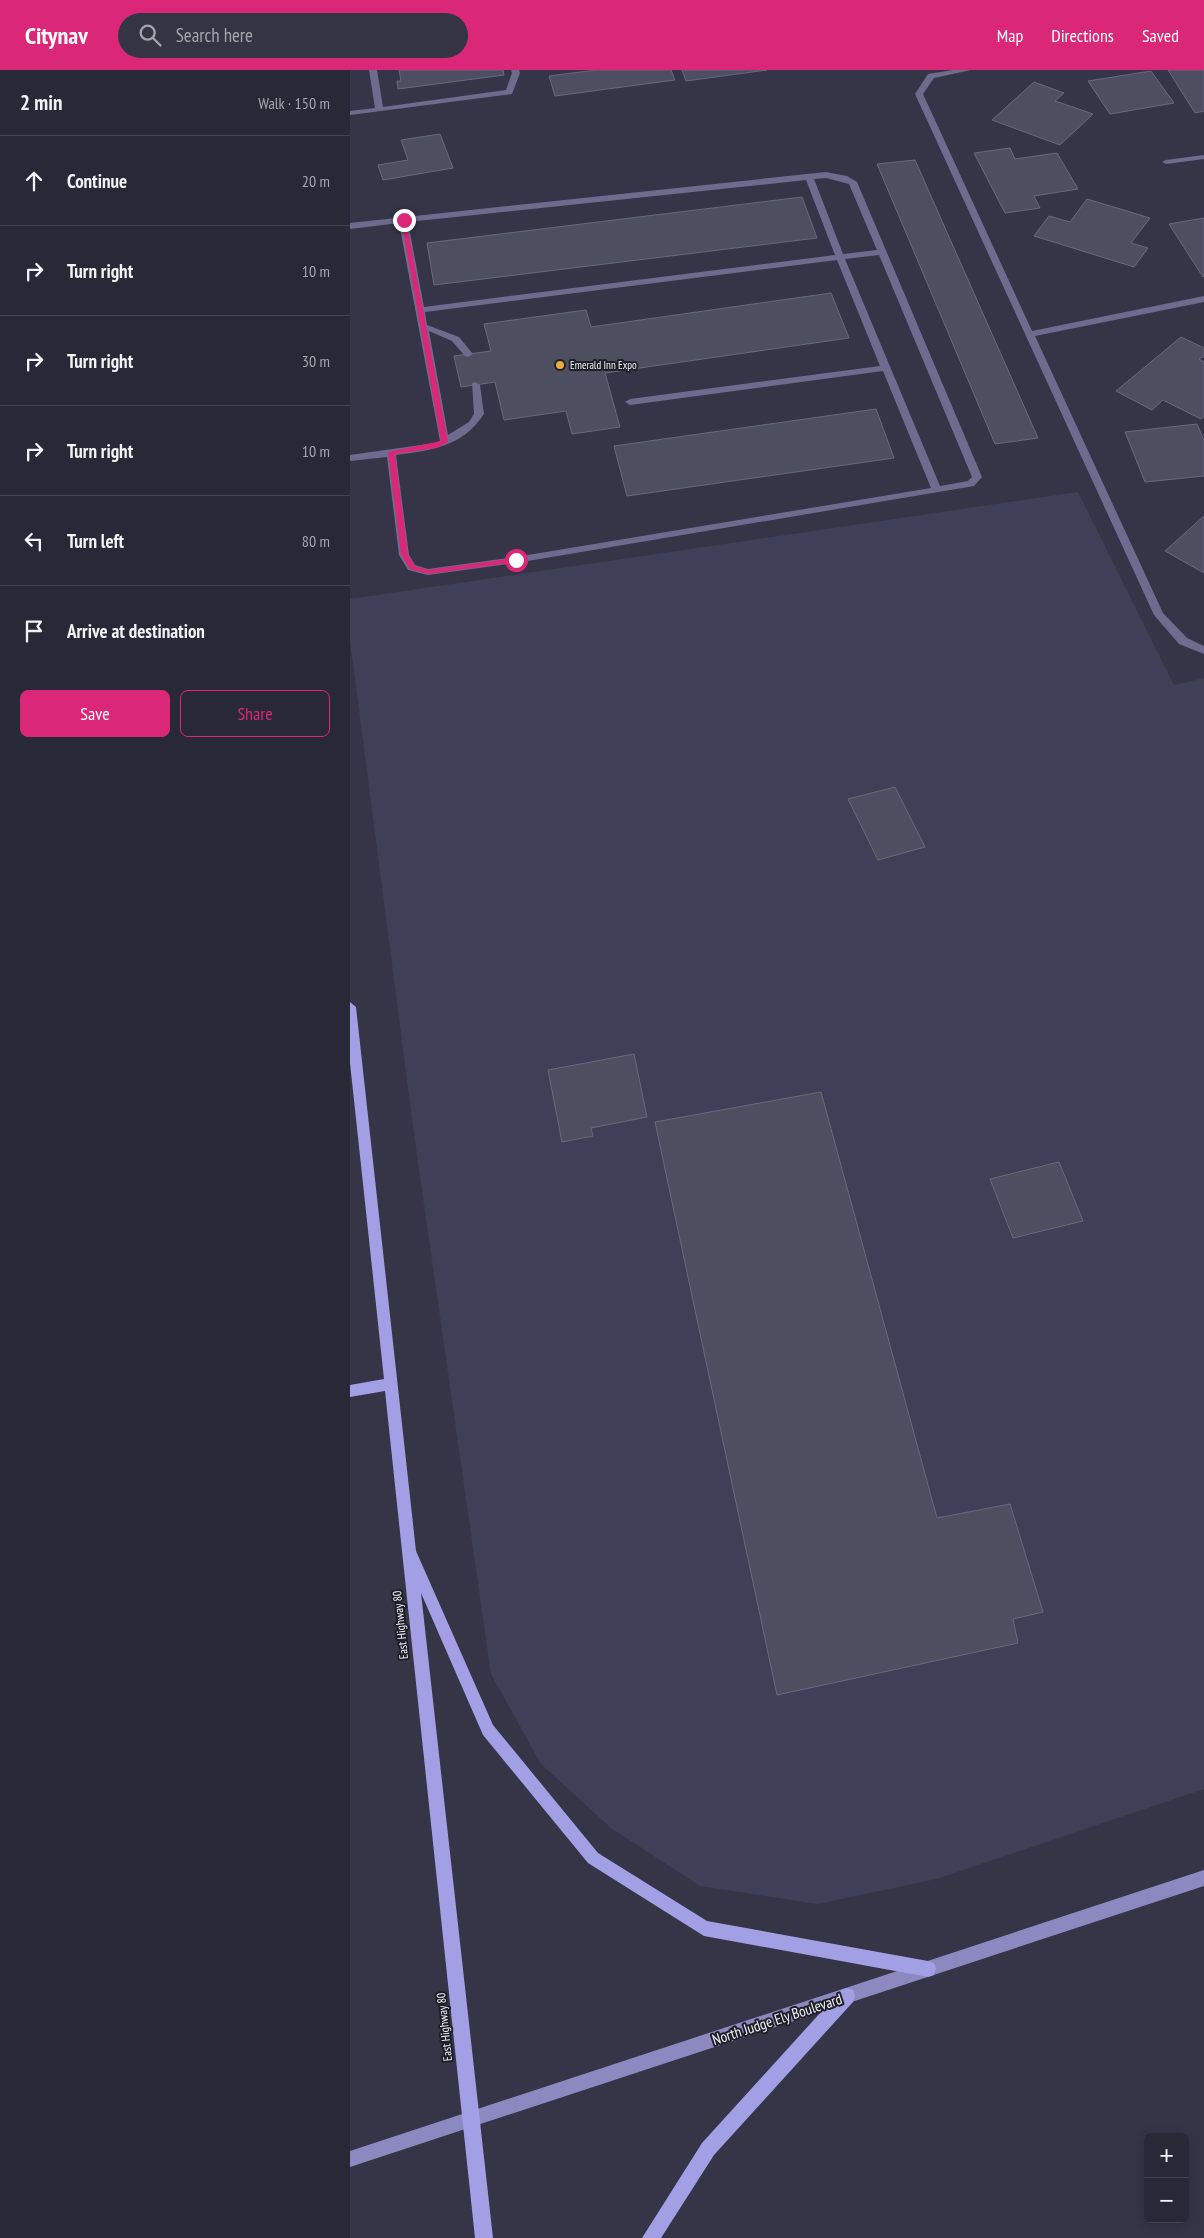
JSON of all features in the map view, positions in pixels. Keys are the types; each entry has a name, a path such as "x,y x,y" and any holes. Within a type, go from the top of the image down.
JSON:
{"main road":[{"name":"East Highway 80","path":"350,1008 484,2238"},
{"path":"350,1391 390,1384"},
{"path":"407,1544 488,1730 593,1858 704,1928 928,1969"},
{"name":"North Judge Ely Boulevard","path":"350,2158 471,2120 1204,1878"},
{"path":"651,2238 708,2149 846,1996"}],"street":[{"path":"373,70 379,110"},
{"path":"350,113 509,92 515,70"},
{"path":"967,70 932,76 919,94 1159,615 1183,641 1204,650"},
{"path":"1166,162 1204,157"},
{"path":"809,177 936,489"},
{"path":"350,226 809,177 844,178 853,182 977,477 971,484 516,560 428,572 412,568 404,555 391,452"},
{"path":"404,220 445,442"},
{"path":"420,310 883,252"},
{"path":"1029,334 1204,299"},
{"path":"423,327 442,332 464,344 468,354"},
{"path":"630,402 886,368"},
{"path":"350,458 437,446 445,442 472,424 479,414 475,385"}],"shaded area":[{"path":"1078,492 1174,685 1204,678 1204,1789 936,1879 818,1904 700,1886 611,1828 541,1764 491,1674 414,1134 350,640 350,599"}],"building":[{"path":"399,70 503,70 504,75 398,89 397,81 401,81"},
{"path":"596,70 671,70 675,80 555,96 549,76"},
{"path":"682,70 767,70 686,81"},
{"path":"1168,70 1204,70 1204,111 1195,113"},
{"path":"1151,71 1174,103 1110,114 1088,81"},
{"path":"1034,82 1064,93 1055,101 1093,114 1060,145 992,120"},
{"path":"440,134 453,168 383,180 378,165 408,160 401,140"},
{"path":"1010,148 1015,159 1057,153 1078,189 1034,196 1040,208 1005,213 974,153"},
{"path":"915,160 1038,438 995,444 877,164"},
{"path":"802,197 817,238 434,285 427,243"},
{"path":"1087,199 1150,218 1131,243 1148,248 1134,267 1034,236 1049,216 1070,222"},
{"path":"1204,218 1204,276 1203,277 1169,224"},
{"name":"Emerald Inn Expo","path":"831,293 849,338 605,373 620,427 572,434 566,411 504,420 495,382 461,387 454,356 491,351 484,324 586,310 591,327"},
{"path":"1181,337 1204,348 1204,356 1199,359 1204,362 1204,416 1201,419 1163,400 1152,410 1116,391"},
{"path":"876,409 894,458 627,496 614,446"},
{"path":"1197,424 1204,440 1204,476 1145,482 1125,432"},
{"path":"1204,516 1204,573 1165,551"},
{"path":"895,787 925,847 878,860 848,799"},
{"path":"634,1054 647,1117 591,1128 593,1136 562,1142 548,1070"},
{"path":"821,1092 937,1518 1010,1504 1043,1612 1013,1619 1018,1643 777,1695 655,1122"},
{"path":"1059,1162 1083,1221 1013,1238 990,1179"}],"place":[{"name":"Emerald Inn Expo","path":"560,365"}],"route":[{"path":"404,220 445,442 437,446 391,452 404,555 412,568 428,572 516,560"}]}
